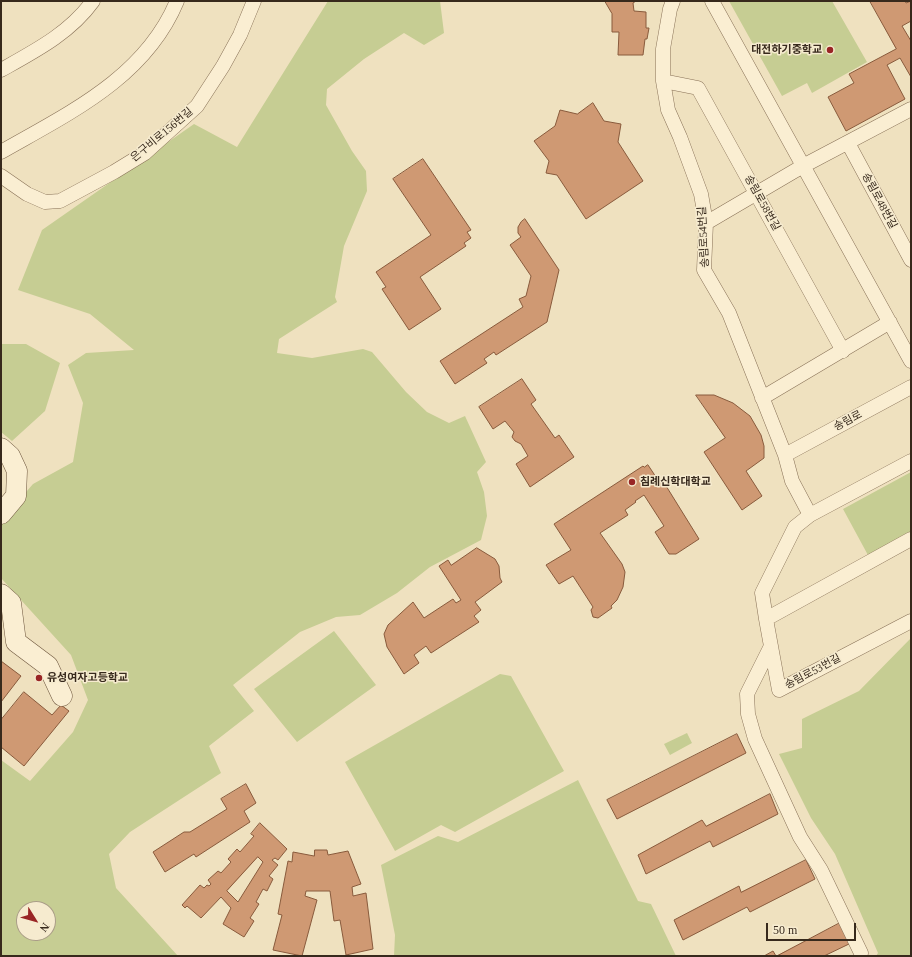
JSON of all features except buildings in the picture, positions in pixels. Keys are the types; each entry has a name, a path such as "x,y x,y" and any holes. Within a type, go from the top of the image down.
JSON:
{"street":[{"path":"1,70 47,43 69,27 92,1"},
{"path":"1,152 105,91 148,48 162,28 177,1"},
{"name":"은구비로156번길","path":"1,176 27,194 45,202 60,201 114,172 144,153 197,106 223,66 240,35 254,1"},
{"name":"송림로54번길","path":"673,1 663,49 662,81 668,110 680,137 701,194 706,224 704,270 729,313 785,455"},
{"path":"712,1 911,361"},
{"name":"송림로58번길","path":"662,81 698,88 843,351"},
{"path":"706,224 803,166 911,110"},
{"name":"송림로48번길","path":"848,143 911,260"},
{"path":"762,398 890,322"},
{"name":"송림로","path":"785,455 911,387"},
{"path":"1,448 10,456 17,471 16,496 1,514"},
{"path":"785,455 792,481 810,516"},
{"name":"송림로53번길","path":"911,461 810,516 795,527 762,593 779,690 911,621"},
{"path":"766,619 911,539"},
{"path":"1,594 11,603 16,642 48,666 62,696"},
{"path":"771,646 746,694 748,714 755,739 800,837 821,870 861,953"}],"green space":[{"path":"328,1 440,1 444,33 424,45 404,33 364,59 327,89 326,105 352,151 366,171 367,191 344,246 335,297 337,302 279,339 277,353 312,358 363,349 372,352 406,392 427,412 449,423 465,416 486,462 477,472 484,492 487,516 481,540 430,567 397,593 360,615 336,617 300,632 233,685 254,711 209,746 221,773 130,832 109,854 116,888 178,956 1,956 1,760 30,781 73,732 88,700 71,655 1,578 1,521 33,484 73,462 83,403 68,365 86,353 134,350 90,314 18,290 42,230 194,124 237,147"},
{"path":"729,1 832,1 867,62 812,93 807,83 782,96"},
{"path":"1,344 26,344 60,363 45,411 12,441 1,432"},
{"path":"911,472 911,534 869,557 843,509"},
{"path":"334,631 376,685 297,742 254,689"},
{"path":"911,638 911,956 876,956 878,953 835,854 811,818 779,754 802,748 802,719 859,691"},
{"path":"500,674 511,676 564,771 455,832 441,825 395,851 345,762"},
{"path":"687,733 692,743 670,755 664,744"},
{"path":"578,780 638,901 651,904 676,956 394,956 395,935 381,865 438,836 458,842"}],"place":[{"name":"대전하기중학교","path":"830,50"},
{"name":"침례신학대학교","path":"632,482"},
{"name":"유성여자고등학교","path":"39,678"}]}
